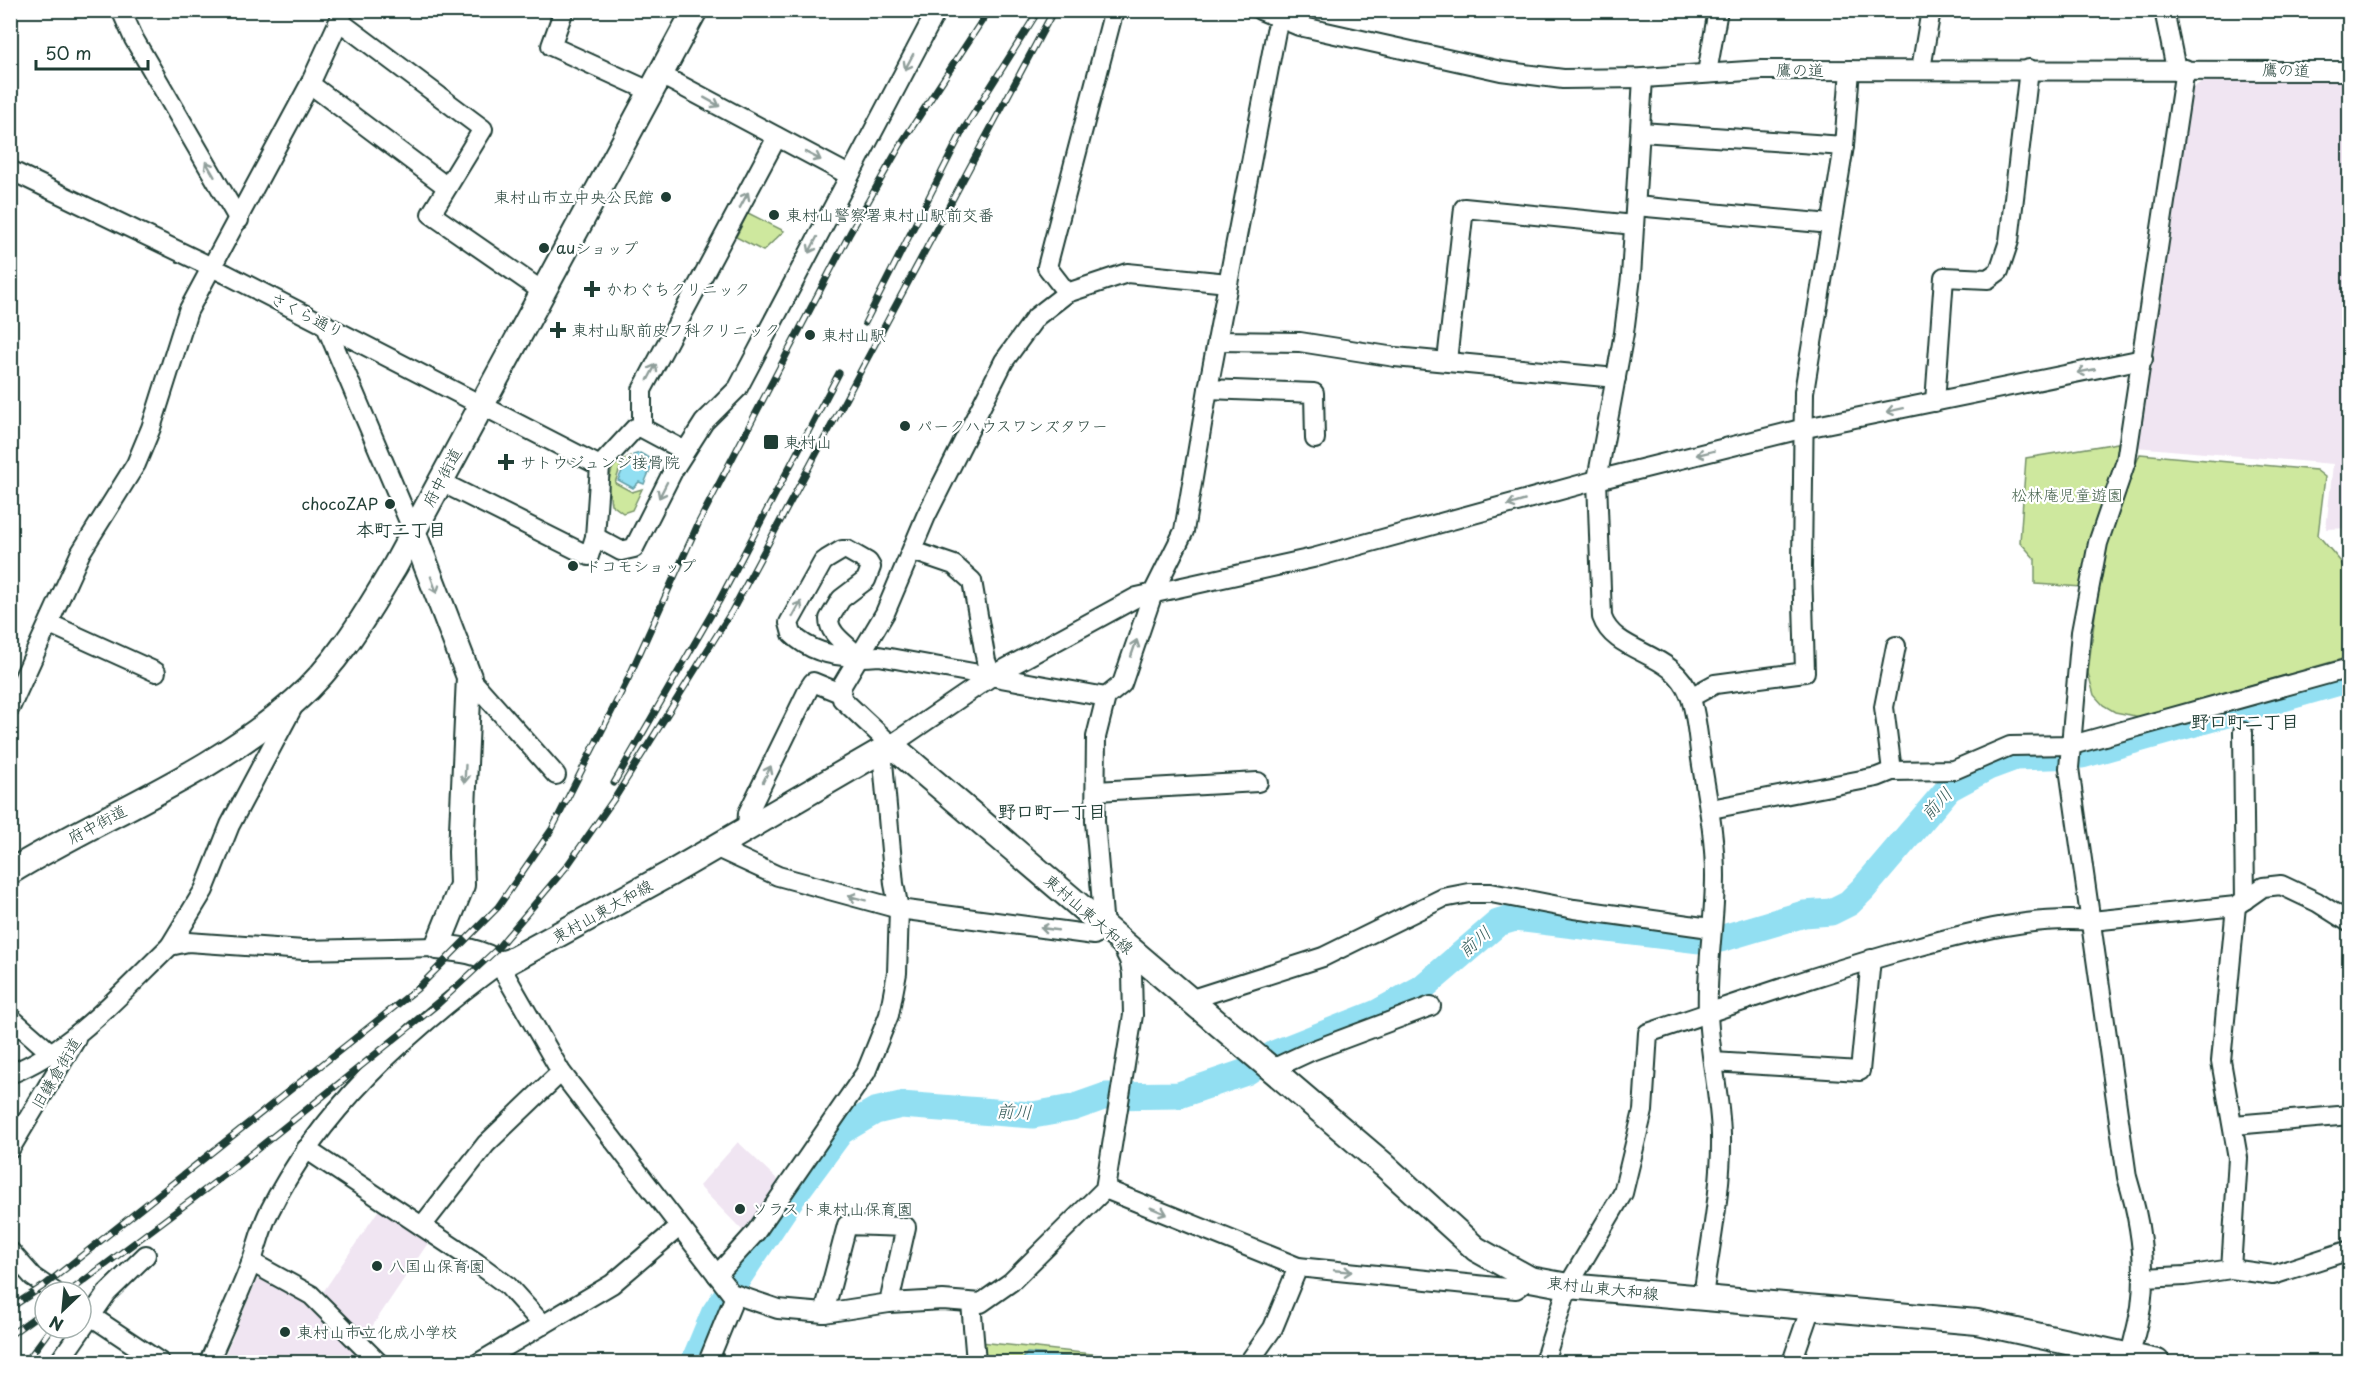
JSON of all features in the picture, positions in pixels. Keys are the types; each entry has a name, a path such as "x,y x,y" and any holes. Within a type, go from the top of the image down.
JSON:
{"main road":[{"name":"府中街道","path":"10,872 224,754 297,700 350,638 380,592 695,10"},
{"path":"413,531 469,677 460,852 462,885 437,948 471,951 499,964"},
{"name":"東村山東大和線","path":"499,964 510,961 715,847 887,748 1384,1165 1476,1249 1530,1279 1568,1286 1977,1322 2130,1360 2157,1362"}],"street":[{"path":"121,10 134,39 239,220"},
{"path":"564,10 551,46 656,83 777,137 849,175"},
{"path":"595,537 621,551 631,550 685,451 704,422 738,388 936,10"},
{"path":"1067,293 1047,267 1114,10"},
{"name":"鷹の道","path":"1260,10 1530,76 1643,78 1707,73 1921,69 2349,70"},
{"path":"1707,73 1718,10"},
{"path":"1921,69 1931,10"},
{"path":"2130,1360 2141,1306 2143,1278 2140,1221 2127,1177 2070,755 2081,632 2098,543 2126,461 2143,359 2181,69 2164,10"},
{"path":"209,1362 251,1262 267,1216 306,1149 356,1088 445,1006 499,964 561,1072 733,1295 778,1309 824,1313 889,1303 943,1300 981,1303 1011,1282 1105,1189 1133,1015 1134,987 1129,960 1111,934 1095,821 1096,737 1106,697 1122,684 1153,593 1184,531 1228,282 1282,15"},
{"path":"10,708 81,552 136,464 151,428 188,311 239,220 310,84 341,16 483,129 431,214 542,291"},
{"path":"1935,402 1944,277 1988,279 1999,271 2009,241 2029,69"},
{"path":"1691,697 1715,684 1805,672 1801,429 1804,392 1844,146 1850,70"},
{"path":"1643,78 1631,277 1616,378 1597,480 1602,617 1605,627 1617,638 1668,665 1681,677 1691,697 1711,809 1715,879 1710,937 1708,1013 1721,1132 1720,1171 1703,1297"},
{"path":"310,84 447,187"},
{"path":"1641,132 1844,146"},
{"path":"642,428 642,390 777,137"},
{"name":"さくら通り","path":"10,170 325,324 600,466"},
{"path":"1636,206 1831,224"},
{"path":"1448,361 1464,208 1634,225"},
{"path":"840,693 885,613 926,516 1004,361 1036,317 1067,293 1127,273 1228,282"},
{"path":"325,324 413,531"},
{"path":"1217,341 1300,342 1395,357 1616,378"},
{"path":"887,748 992,676 1137,597 1392,538 1597,480 1801,429 2143,359"},
{"path":"1208,389 1314,393 1315,439"},
{"path":"439,481 589,556 595,537 600,466 636,428 642,428 685,451"},
{"path":"812,648 823,642 829,619 841,599 862,584 871,572 868,562 848,550 842,550 823,562 789,623 792,634 812,648 841,657 879,656 1106,697"},
{"path":"913,551 954,565 972,581 986,661 992,676"},
{"path":"50,624 156,672"},
{"path":"829,626 859,658"},
{"path":"1892,771 1884,707 1896,646"},
{"path":"1711,809 1877,777 1892,771 1954,770 2010,746 2070,755 2349,668"},
{"path":"469,677 556,775"},
{"path":"717,1275 756,1232 866,1072 890,1015 897,974 899,909 894,884 887,748 846,703 840,693 813,682 748,813 747,828"},
{"path":"10,1074 51,1053 82,1029 170,946 204,890 230,825 297,700"},
{"path":"2231,1269 2238,1158 2221,1061 2241,903 2243,732"},
{"path":"1096,790 1258,782"},
{"path":"715,847 777,876 899,909 1094,935 1111,934"},
{"path":"1544,1362 1568,1286 1623,1193 1643,1111 1648,1033 1871,959 1991,926 2092,921 2241,903 2263,887 2281,885 2317,902 2349,923"},
{"path":"1189,1000 1323,957 1443,898 1469,893 1491,893 1710,937"},
{"path":"170,946 188,942 304,950 437,948"},
{"path":"1713,1062 1860,1071 1871,959"},
{"path":"1263,1064 1311,1051 1431,1006"},
{"path":"10,1017 51,1053"},
{"name":"旧鎌倉街道","path":"10,1149 82,1029"},
{"path":"422,1226 486,1144 561,1072"},
{"path":"2234,1125 2349,1115"},
{"path":"306,1149 508,1286 543,1325"},
{"path":"1105,1189 1298,1267 1516,1289 1530,1279"},
{"path":"824,1313 847,1226 906,1227 889,1303"},
{"path":"480,1362 612,1284 679,1227"},
{"path":"2143,1278 2186,1276 2231,1269 2273,1275 2349,1250"},
{"path":"10,1251 37,1280"},
{"path":"93,1306 146,1255"},
{"path":"251,1262 311,1294 378,1362"},
{"path":"1249,1362 1273,1328 1298,1267"},
{"path":"708,1362 733,1295"},
{"path":"971,1303 976,1362"},
{"path":"1792,1362 1811,1307"},
{"path":"93,1318 160,1362"},
{"path":"59,1362 71,1340"}],"shaded area":[{"path":"2349,80 2349,528 2326,529 2333,464 2135,447 2192,89 2201,82"},
{"name":"ソラスト東村山保育園","path":"738,1142 779,1181 743,1231 699,1186"},
{"name":"八国山保育園","path":"382,1205 432,1237 363,1340 321,1295"},
{"name":"東村山市立化成小学校","path":"258,1277 305,1302 364,1362 222,1362"}],"green space":[{"path":"748,213 784,231 763,251 736,237"},
{"name":"松林庵児童遊園","path":"2118,443 2116,474 2083,587 2035,584 2035,559 2020,542 2026,458"},
{"path":"2140,454 2316,470 2325,477 2318,535 2341,562 2349,581 2349,657 2140,717 2115,712 2103,705 2094,695 2088,673 2104,541"},
{"path":"630,456 631,462 620,468 615,483 632,492 642,489 632,510 623,513 611,504 608,483 613,466"},
{"path":"980,1342 1121,1357 1118,1362 982,1362"}],"water":[{"path":"640,453 649,458 652,465 644,484 639,482 633,488 618,480 623,469 634,462 633,455"},
{"path":"1027,1353 1097,1359 1101,1362 1021,1362"}],"waterway":[{"name":"前川","path":"694,1362 714,1314 788,1203 841,1131 875,1111 901,1105 1033,1115 1072,1108 1106,1096 1179,1095 1246,1072 1276,1053 1377,1013 1422,988 1498,923 1515,918 1700,940 1720,939 1804,914 1831,912 1849,903 1863,889 1949,788 1988,767 2015,757 2082,755 2350,679"}],"railway":[{"path":"10,1308 45,1285 417,989 498,907 552,829 628,679 699,522 850,233 901,144 989,10"},
{"path":"865,323 962,132 1039,10"},
{"path":"85,1280 230,1171 438,1004 495,951 567,866 616,796 732,611 1054,10"},
{"path":"614,783 719,601 839,373"},
{"path":"10,1335 33,1319"},
{"path":"26,1362 42,1340"}],"place":[{"name":"東村山市立中央公民館","path":"666,197"},
{"name":"東村山警察署東村山駅前交番","path":"774,215"},
{"name":"auショップ","path":"544,248"},
{"name":"かわぐちクリニック","path":"592,289"},
{"name":"東村山駅前皮フ科クリニック","path":"558,330"},
{"name":"東村山駅","path":"810,335"},
{"name":"パークハウスワンズタワー","path":"905,426"},
{"name":"東村山","path":"771,442"},
{"name":"サトウジュンジ接骨院","path":"506,462"},
{"name":"chocoZAP","path":"390,504"},
{"name":"ドコモショップ","path":"573,566"},
{"name":"ソラスト東村山保育園","path":"740,1209"},
{"name":"八国山保育園","path":"377,1266"},
{"name":"東村山市立化成小学校","path":"285,1332"}],"district":[{"name":"本町二丁目","path":"401,530"},
{"name":"野口町二丁目","path":"2245,722"},
{"name":"野口町一丁目","path":"1052,812"}]}
